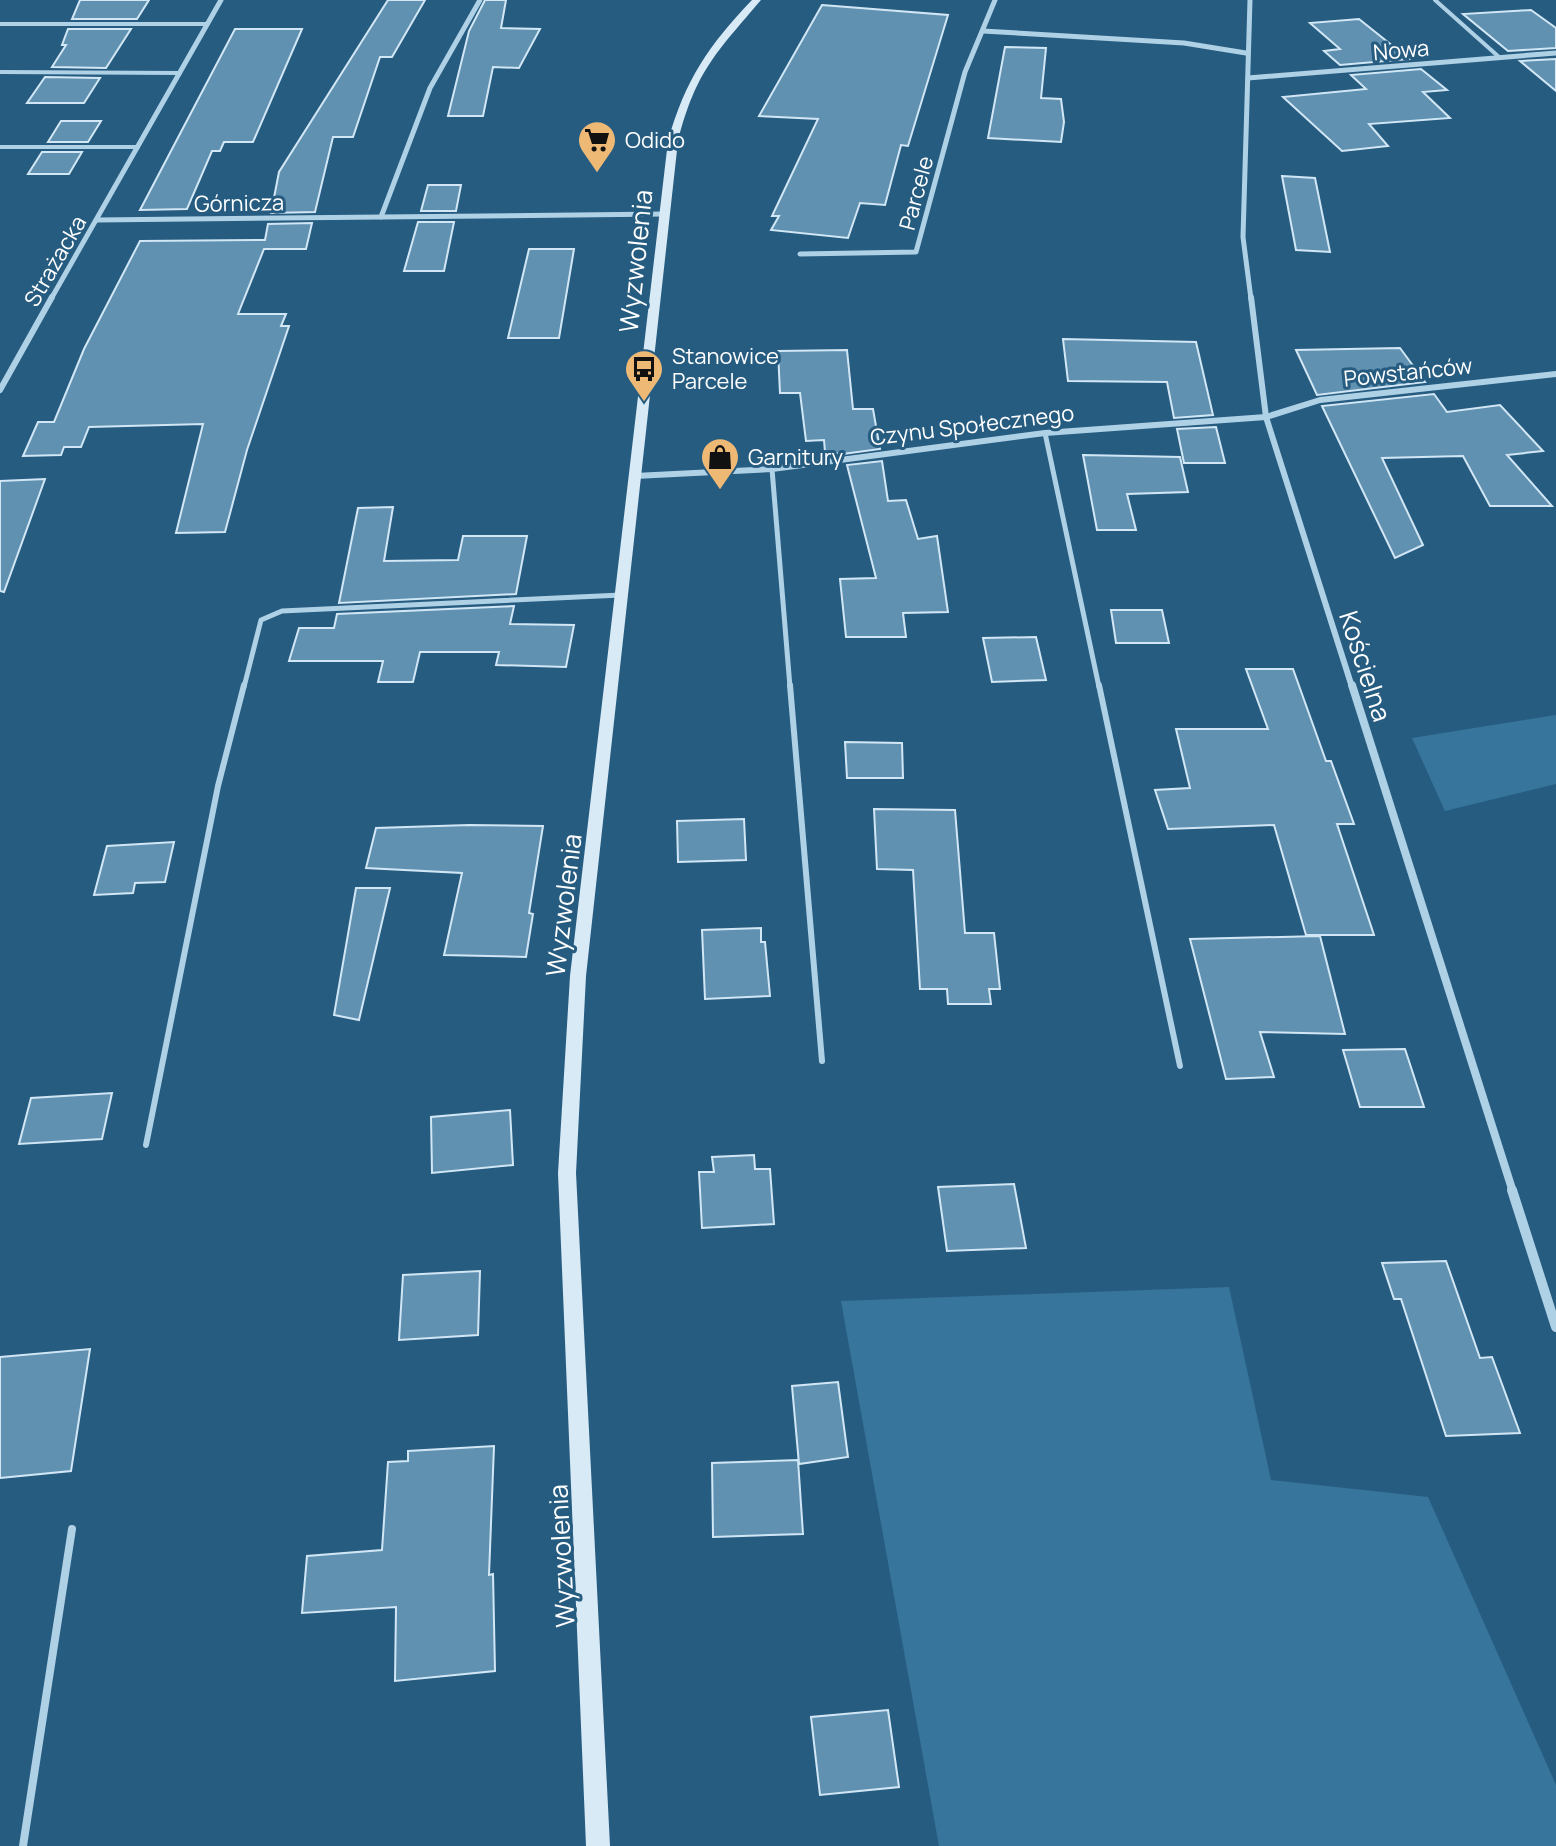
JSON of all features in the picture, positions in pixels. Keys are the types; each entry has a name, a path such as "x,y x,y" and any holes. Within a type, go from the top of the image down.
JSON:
{"main road":[{"name":"Wyzwolenia","path":"598,1846 567,1173 578,976 624,595 673,141 691,79 706,56 757,0"}],"street":[{"name":"Strażacka","path":"0,390 221,0"},
{"path":"381,217 430,88 480,0"},
{"name":"Parcele","path":"800,254 893,255 916,252 965,72 995,0"},
{"name":"Kościelna","path":"1250,0 1246,53 1248,78 1243,237 1266,417 1556,1327"},
{"path":"983,31 1134,39 1246,53"},
{"name":"Nowa","path":"1248,78 1556,53"},
{"name":"Górnicza","path":"97,220 664,214"},
{"name":"Powstańców","path":"1266,417 1320,400 1556,374"},
{"name":"Czynu Społecznego","path":"635,476 772,469 1045,433 1266,417"}],"lane":[{"path":"1435,0 1499,57"},
{"path":"0,24 207,24"},
{"path":"0,72 180,73"},
{"path":"0,147 138,147"},
{"path":"1045,433 1180,1066"},
{"path":"772,469 822,1061"},
{"path":"146,1145 218,786 261,620 282,611 624,595"},
{"path":"23,1846 72,1529"}],"shaded area":[{"path":"1556,715 1556,784 1445,811 1412,738"},
{"path":"1229,1287 1271,1480 1428,1497 1556,1785 1556,1846 939,1846 841,1301"}],"building":[{"path":"80,0 149,0 137,19 72,19"},
{"path":"388,0 425,0 392,57 380,57 353,137 333,137 315,212 271,213 279,172"},
{"path":"485,0 506,0 501,28 540,29 519,68 493,67 483,116 448,116 469,31"},
{"path":"822,5 948,15 908,146 901,145 885,205 860,203 848,238 771,230 779,216 772,216 818,119 759,116"},
{"path":"1531,10 1556,28 1556,48 1508,51 1463,14"},
{"path":"1359,19 1409,59 1340,65 1324,51 1340,49 1310,23"},
{"path":"68,29 131,29 106,68 52,67 66,45 62,45"},
{"path":"235,29 302,29 253,142 224,142 220,151 212,151 187,209 140,210"},
{"path":"1005,47 1046,48 1041,98 1061,99 1064,122 1061,142 988,138"},
{"path":"1556,59 1556,91 1520,61"},
{"path":"1421,69 1447,90 1423,92 1450,118 1369,124 1388,146 1342,151 1283,97 1366,89 1351,75"},
{"path":"45,77 100,78 84,103 27,103"},
{"path":"61,121 101,121 88,142 48,142"},
{"path":"42,152 82,152 69,174 28,174"},
{"path":"1282,176 1315,178 1330,252 1296,250"},
{"path":"428,185 461,185 456,211 421,211"},
{"path":"418,222 454,222 444,271 404,271"},
{"path":"312,223 306,249 264,249 238,314 286,314 281,326 289,326 247,450 225,532 176,533 203,424 89,427 81,447 64,447 61,455 23,456 38,422 54,422 84,349 140,241 265,240 268,224"},
{"path":"529,249 574,249 559,338 508,338"},
{"path":"1063,339 1196,342 1213,415 1174,418 1167,382 1068,381"},
{"path":"1400,348 1425,382 1317,395 1296,350"},
{"path":"847,350 853,409 873,409 880,449 843,454 825,452 824,440 806,441 800,393 780,393 778,351"},
{"path":"1434,394 1447,412 1500,405 1543,451 1507,455 1552,506 1490,506 1463,456 1382,458 1423,545 1395,558 1322,406"},
{"path":"1216,427 1225,463 1184,463 1177,429"},
{"path":"1083,455 1180,457 1188,492 1127,494 1136,530 1097,530"},
{"path":"882,461 888,501 906,500 918,539 937,536 948,612 903,613 906,637 846,637 840,579 876,578 847,465"},
{"path":"45,479 4,592 0,591 0,481"},
{"path":"393,507 384,561 458,560 463,536 527,536 516,594 339,603 358,508"},
{"path":"514,606 510,624 574,625 566,667 496,665 499,652 420,652 413,682 378,682 383,661 289,661 299,628 334,628 337,614"},
{"path":"1111,610 1162,610 1169,643 1116,643"},
{"path":"1036,637 1046,680 992,682 983,638"},
{"path":"1246,669 1293,669 1326,761 1331,761 1354,824 1337,824 1374,935 1306,935 1274,825 1168,829 1155,790 1190,788 1176,729 1268,729"},
{"path":"845,742 902,743 903,778 847,778"},
{"path":"874,809 955,810 965,933 994,933 1000,989 989,989 991,1004 948,1004 947,989 920,989 913,870 877,869"},
{"path":"744,819 746,860 678,862 677,821"},
{"path":"543,826 529,913 533,914 526,957 444,955 462,873 366,868 376,828"},
{"path":"174,842 165,882 135,883 133,893 94,895 107,846"},
{"path":"356,888 390,888 359,1020 334,1015"},
{"path":"761,928 770,996 705,999 702,930"},
{"path":"1320,936 1345,1034 1260,1032 1274,1077 1226,1079 1190,939"},
{"path":"1405,1049 1424,1107 1360,1107 1343,1050"},
{"path":"112,1093 102,1139 19,1144 31,1098"},
{"path":"510,1110 513,1165 432,1173 431,1117"},
{"path":"754,1155 755,1169 770,1169 774,1224 702,1228 699,1172 714,1172 712,1157"},
{"path":"1014,1184 1026,1248 947,1251 938,1187"},
{"path":"1446,1261 1480,1358 1492,1357 1520,1433 1446,1436 1401,1299 1394,1299 1382,1263"},
{"path":"480,1271 478,1335 399,1340 403,1275"},
{"path":"90,1349 71,1471 0,1478 0,1357"},
{"path":"838,1382 848,1457 799,1464 792,1386"},
{"path":"494,1446 489,1575 493,1574 495,1671 395,1681 396,1607 302,1613 307,1556 382,1550 388,1462 408,1461 408,1451"},
{"path":"798,1460 803,1534 713,1537 712,1463"},
{"path":"888,1710 899,1787 820,1795 811,1717"}],"place":[{"name":"Odido","path":"597,174"},
{"name":"Stanowice Parcele","path":"644,403"},
{"name":"Garnitury","path":"720,491"}]}
